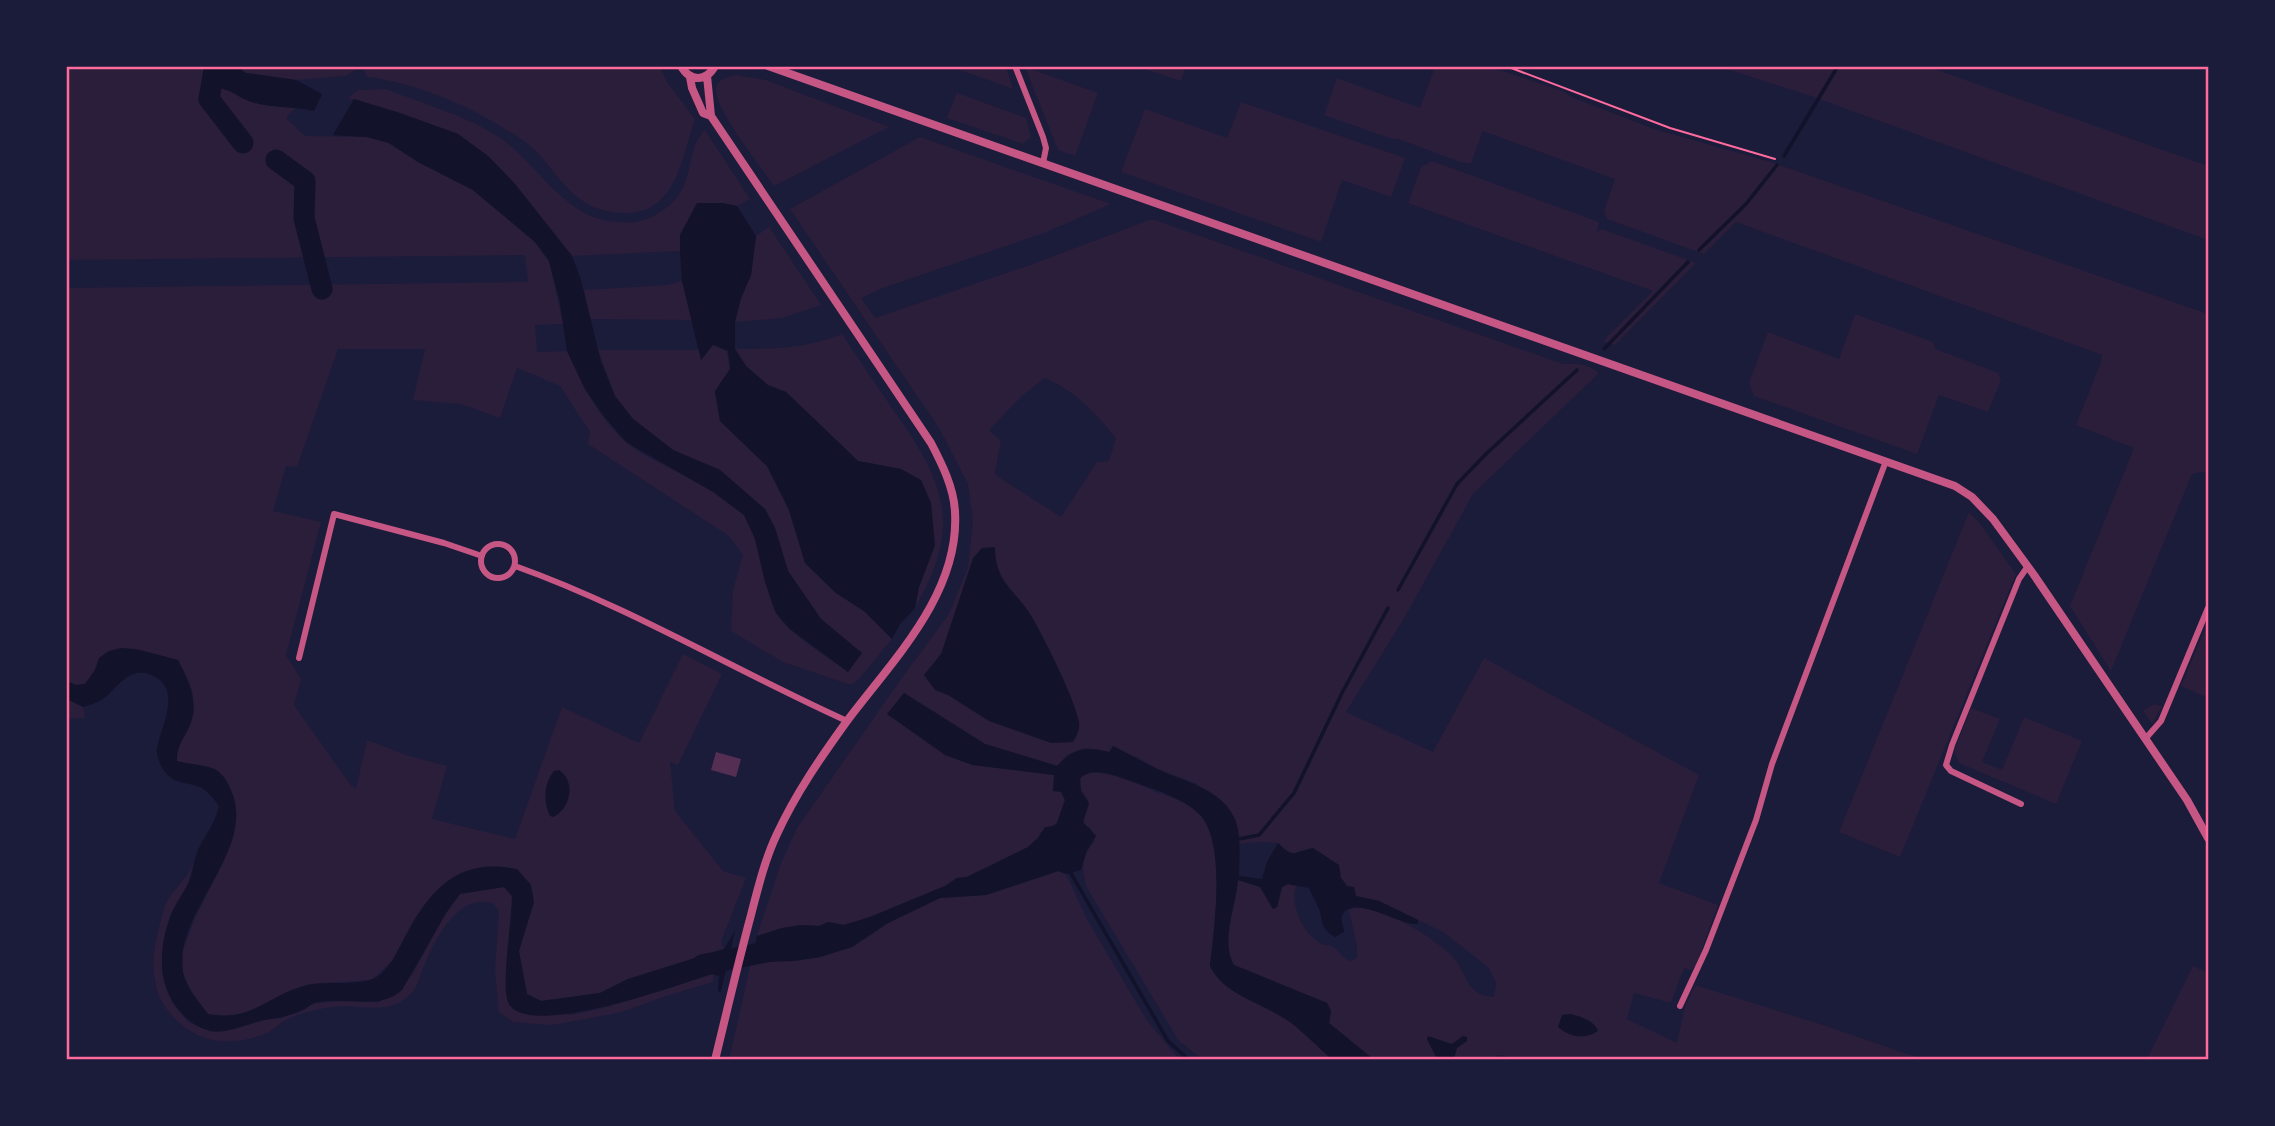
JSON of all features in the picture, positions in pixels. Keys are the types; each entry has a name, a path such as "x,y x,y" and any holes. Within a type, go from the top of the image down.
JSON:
{"street":[{"path":"681,66 690,77 698,105 705,115 712,116"},
{"path":"690,77 698,79 726,66"},
{"path":"768,66 1955,486 1972,497 1993,519 2028,566 2146,738 2187,800 2208,838"},
{"path":"1015,66 1043,137 1046,148 1043,163"},
{"path":"712,71 712,116 931,443 951,490 955,511 948,566 941,584 913,634 801,786 775,837 748,923 715,1059"},
{"path":"1680,1006 1706,950 1756,820 1772,764 1886,461"},
{"path":"299,658 334,514 444,543 482,556"},
{"path":"493,545 503,545 512,551 514,566 508,575 494,578 483,568 482,556 493,545"},
{"path":"514,566 569,585 786,694 847,721"},
{"path":"2021,804 1951,771 1946,765 2019,579 2028,566"},
{"path":"2146,738 2161,721 2208,608"}],"path":[{"path":"1506,66 1670,128 1775,159"}],"shaded area":[{"path":"1186,66 1181,81 1139,67"},
{"path":"67,67 206,67 203,78 213,88 221,87 258,103 296,107 286,118 305,136 367,137 389,143 418,162 473,190 535,242 549,261 563,324 535,325 537,352 567,351 585,388 615,432 646,456 724,498 743,514 753,534 771,600 780,619 797,636 848,672 861,653 821,619 788,571 775,528 765,509 720,470 673,450 633,419 615,396 598,350 699,350 701,358 713,344 727,351 730,369 715,392 720,421 767,466 789,510 805,563 836,593 864,611 892,639 851,685 783,662 731,631 733,590 743,555 729,536 588,444 590,432 560,386 517,368 500,418 461,404 413,400 425,349 338,349 297,467 286,466 273,511 321,522 286,655 301,679 294,705 356,789 367,740 406,755 447,766 432,819 515,839 562,707 639,743 683,654 722,674 678,765 670,762 675,811 723,871 746,878 721,942 724,949 628,979 600,993 541,1001 526,994 519,951 531,885 442,886 416,917 393,960 372,980 309,984 245,1014 225,1017 208,1014 191,991 183,973 183,950 195,918 225,858 217,770 177,761 179,745 193,704 189,682 178,660 154,654 99,658 95,670 85,684 76,685 67,681 66,288 528,282 525,255 67,260"},
{"path":"206,67 238,67 246,73 296,80 322,94 314,111 260,104 225,90 213,89 203,77"},
{"path":"238,67 360,67 346,76 296,80 245,73"},
{"path":"362,67 660,67 667,82 695,119 681,166 666,194 656,204 642,211 613,212 596,208 580,199 565,186 532,147 488,119 429,92 367,77"},
{"path":"952,67 1006,67 1013,89"},
{"path":"1025,67 1098,93 1075,156 1058,150"},
{"path":"1435,67 1490,67 1563,91 1571,97 1654,129 1774,163 2208,314 2208,471 2192,474 2111,671 2070,606 2134,448 2076,425 2102,355 1736,222 1704,254 1607,219 1604,211 1615,179 1483,131 1471,163 1463,163 1324,115 1337,78 1420,108"},
{"path":"1720,67 1929,67 2208,166 2208,240 1811,96"},
{"path":"736,75 766,80 889,127 774,186 731,124 718,100 718,84 723,79"},
{"path":"386,89 486,129 513,148 567,201 598,219 623,223 640,221 674,202 686,181 698,139 705,130 750,199 737,206 722,203 680,235 680,251 572,256 515,184 488,156 458,134 348,98 358,90"},
{"path":"957,93 1026,118 1031,137 1023,144 947,118"},
{"path":"354,99 458,134 488,156 515,184 572,256 581,280 601,362 615,396 633,419 673,450 720,470 765,509 775,528 788,571 821,619 862,653 848,672 790,629 776,613 765,582 755,539 744,515 713,492 626,442 603,415 585,389 567,351 560,303 549,261 535,242 473,190 418,162 389,143 367,137 333,135"},
{"path":"1241,102 1405,158 1391,197 1342,180 1321,242 1121,172 1145,109 1227,138"},
{"path":"920,137 1111,204 1044,233 861,298 875,318 1030,265 1152,219 1563,364 1582,365 1599,373 1473,494 1406,615 1346,712 1433,752 1484,658 1699,775 1659,883 1718,905 1696,965 1691,970 1684,968 1671,1003 1634,993 1627,1019 1677,1043 1685,1007 1695,985 1922,1059 1511,1060 1509,1056 1496,1055 1496,1059 1373,1059 1329,1023 1331,1012 1327,1003 1234,965 1228,945 1238,880 1260,887 1273,909 1277,907 1282,887 1288,884 1296,886 1297,910 1309,934 1351,961 1357,958 1357,953 1349,910 1359,907 1396,918 1440,945 1457,962 1474,990 1494,997 1496,983 1489,968 1443,932 1379,901 1356,896 1341,878 1302,850 1294,855 1278,843 1239,844 1237,827 1197,784 1158,769 1137,757 1085,748 1067,755 1058,766 985,744 904,693 945,755 973,765 1054,775 1065,800 1057,823 1041,832 1028,847 967,877 957,878 945,886 870,917 844,925 828,922 819,926 782,928 757,936 781,863 797,828 949,614 968,568 973,521 968,484 939,428 790,209","holes":["1044,378 1084,403 1116,438 1109,461 1097,462 1061,517 997,476 995,472 1001,441 989,430"]},
{"path":"1432,161 1599,222 1597,232 1602,229 1696,263 1615,345 1603,341 1653,291 1408,203 1421,167"},
{"path":"697,203 737,206 756,236 751,275 735,322 735,349 746,366 768,385 786,392 858,461 901,469 921,480 931,503 935,545 919,587 915,608 900,624 892,639 864,611 836,593 805,563 789,510 767,466 720,421 715,391 730,369 728,351 713,345 701,360 682,281 680,235"},
{"path":"769,227 821,305 782,318 735,322 751,275 756,236"},
{"path":"682,281 693,320 590,319 584,290 668,285"},
{"path":"1855,314 1933,342 1936,349 1998,373 2001,380 1988,412 1939,395 1917,454 1754,396 1749,383 1768,332 1839,359"},
{"path":"842,334 914,441 937,487 942,508 943,531 939,554 915,608 919,587 935,545 901,469 858,461 786,392 768,386 746,366 735,349 789,347 815,343"},
{"path":"1969,512 2016,574 1900,857 1839,832"},
{"path":"995,547 1002,578 1032,617 1071,698 1079,725 1073,742 1051,743 989,721 948,695 935,690 924,675 941,654 973,558 982,548"},
{"path":"2208,625 2208,698 2181,686"},
{"path":"121,648 136,649 178,660 191,689 194,704 192,719 178,750 177,761 215,769 231,790 236,813 233,836 225,859 190,927 183,950 183,972 187,984 208,1014 224,1015 249,1011 282,994 308,985 366,981 374,978 389,964 417,916 438,889 464,872 497,867 517,869 531,885 534,902 519,951 527,994 541,1001 600,993 628,979 724,949 735,931 721,992 718,991 719,976 712,974 639,997 572,1013 543,1016 520,1013 508,1002 506,993 512,896 504,887 460,894 446,913 402,990 393,997 372,1002 315,1003 290,1015 226,1031 213,1031 198,1026 185,1017 171,999 163,977 162,953 172,913 189,881 197,852 219,806 203,789 171,778 161,764 157,749 167,712 168,693 157,678 150,674 137,673 123,680 103,699 83,707 67,699 66,681 76,685 85,684 95,670 99,658 109,651"},
{"path":"904,693 985,744 1057,766 1075,752 1094,749 1109,752 1113,746 1210,792 1227,807 1234,817 1238,831 1239,876 1262,879 1267,862 1278,843 1291,853 1313,848 1339,865 1341,878 1347,886 1354,887 1356,896 1379,901 1418,920 1418,924 1410,923 1355,907 1342,916 1344,932 1335,937 1324,927 1309,888 1288,884 1282,887 1277,907 1273,909 1260,887 1238,880 1228,945 1234,965 1327,1003 1331,1011 1329,1023 1373,1059 1332,1059 1290,1022 1234,992 1216,976 1210,966 1216,909 1216,864 1208,827 1199,814 1176,798 1105,773 1086,774 1080,778 1081,791 1089,803 1083,822 1096,836 1087,850 1081,870 1066,874 1058,871 986,895 940,898 888,923 852,947 820,957 794,961 751,962 757,936 782,928 819,926 828,922 844,925 870,917 945,886 957,878 967,877 1028,847 1045,827 1057,823 1065,800 1061,792 1053,791 1054,775 973,765 945,755 887,714"},
{"path":"67,699 83,707 85,718 67,719"},
{"path":"2155,704 2162,707 2152,724 2143,710"},
{"path":"1971,708 2000,719 1982,762 2002,770 2024,717 2082,741 2056,804 1959,763 1954,751"},
{"path":"559,770 568,781 569,795 564,808 553,817 546,805 546,793 548,781 554,771"},
{"path":"1092,772 1124,779 1173,798 1192,807 1202,816 1214,847 1216,867 1216,910 1210,966 1261,1005 1292,1023 1332,1059 1202,1059 1179,1041 1087,888 1083,863 1095,841 1092,830 1083,823 1089,803 1080,782 1084,775"},
{"path":"194,861 188,883 170,918 164,940 162,974 172,1002 188,1022 212,1032 281,1018 314,1003 363,1000 378,1003 412,975 460,893 505,887 512,896 508,1002 571,1015 607,1007 713,974 713,982 622,1012 550,1025 513,1022 499,1012 495,970 499,912 494,904 482,902 470,904 450,920 435,942 413,991 397,1004 379,1008 341,1006 320,1009 291,1018 258,1036 236,1041 214,1040 193,1033 172,1015 160,998 154,974 155,947 165,907"},
{"path":"1059,871 1066,874 1088,921 1146,1019 1179,1059 729,1060 751,962 794,961 820,957 852,947 888,923 940,898 986,895"},
{"path":"2193,966 2208,973 2208,1059 2147,1059"},
{"path":"1571,1014 1590,1022 1598,1031 1588,1036 1577,1036 1558,1027 1562,1015"},
{"path":"1428,1036 1452,1044 1463,1036 1467,1037 1467,1041 1457,1048 1454,1059 1437,1059"}],"pier":[{"path":"736,928 739,932 724,992 720,995"}],"building":[{"path":"716,752 741,759 736,777 711,770"}],"waterway":[{"path":"1784,156 1838,66"},
{"path":"214,70 209,99 243,143"},
{"path":"276,160 305,181 304,218 322,289"},
{"path":"1699,250 1746,204 1777,165"},
{"path":"1604,349 1688,262"},
{"path":"1398,590 1457,484 1577,370"},
{"path":"1234,840 1259,835 1294,793 1342,693 1388,608"},
{"path":"1069,870 1168,1041 1189,1060"},
{"path":"702,965 780,949"}]}
